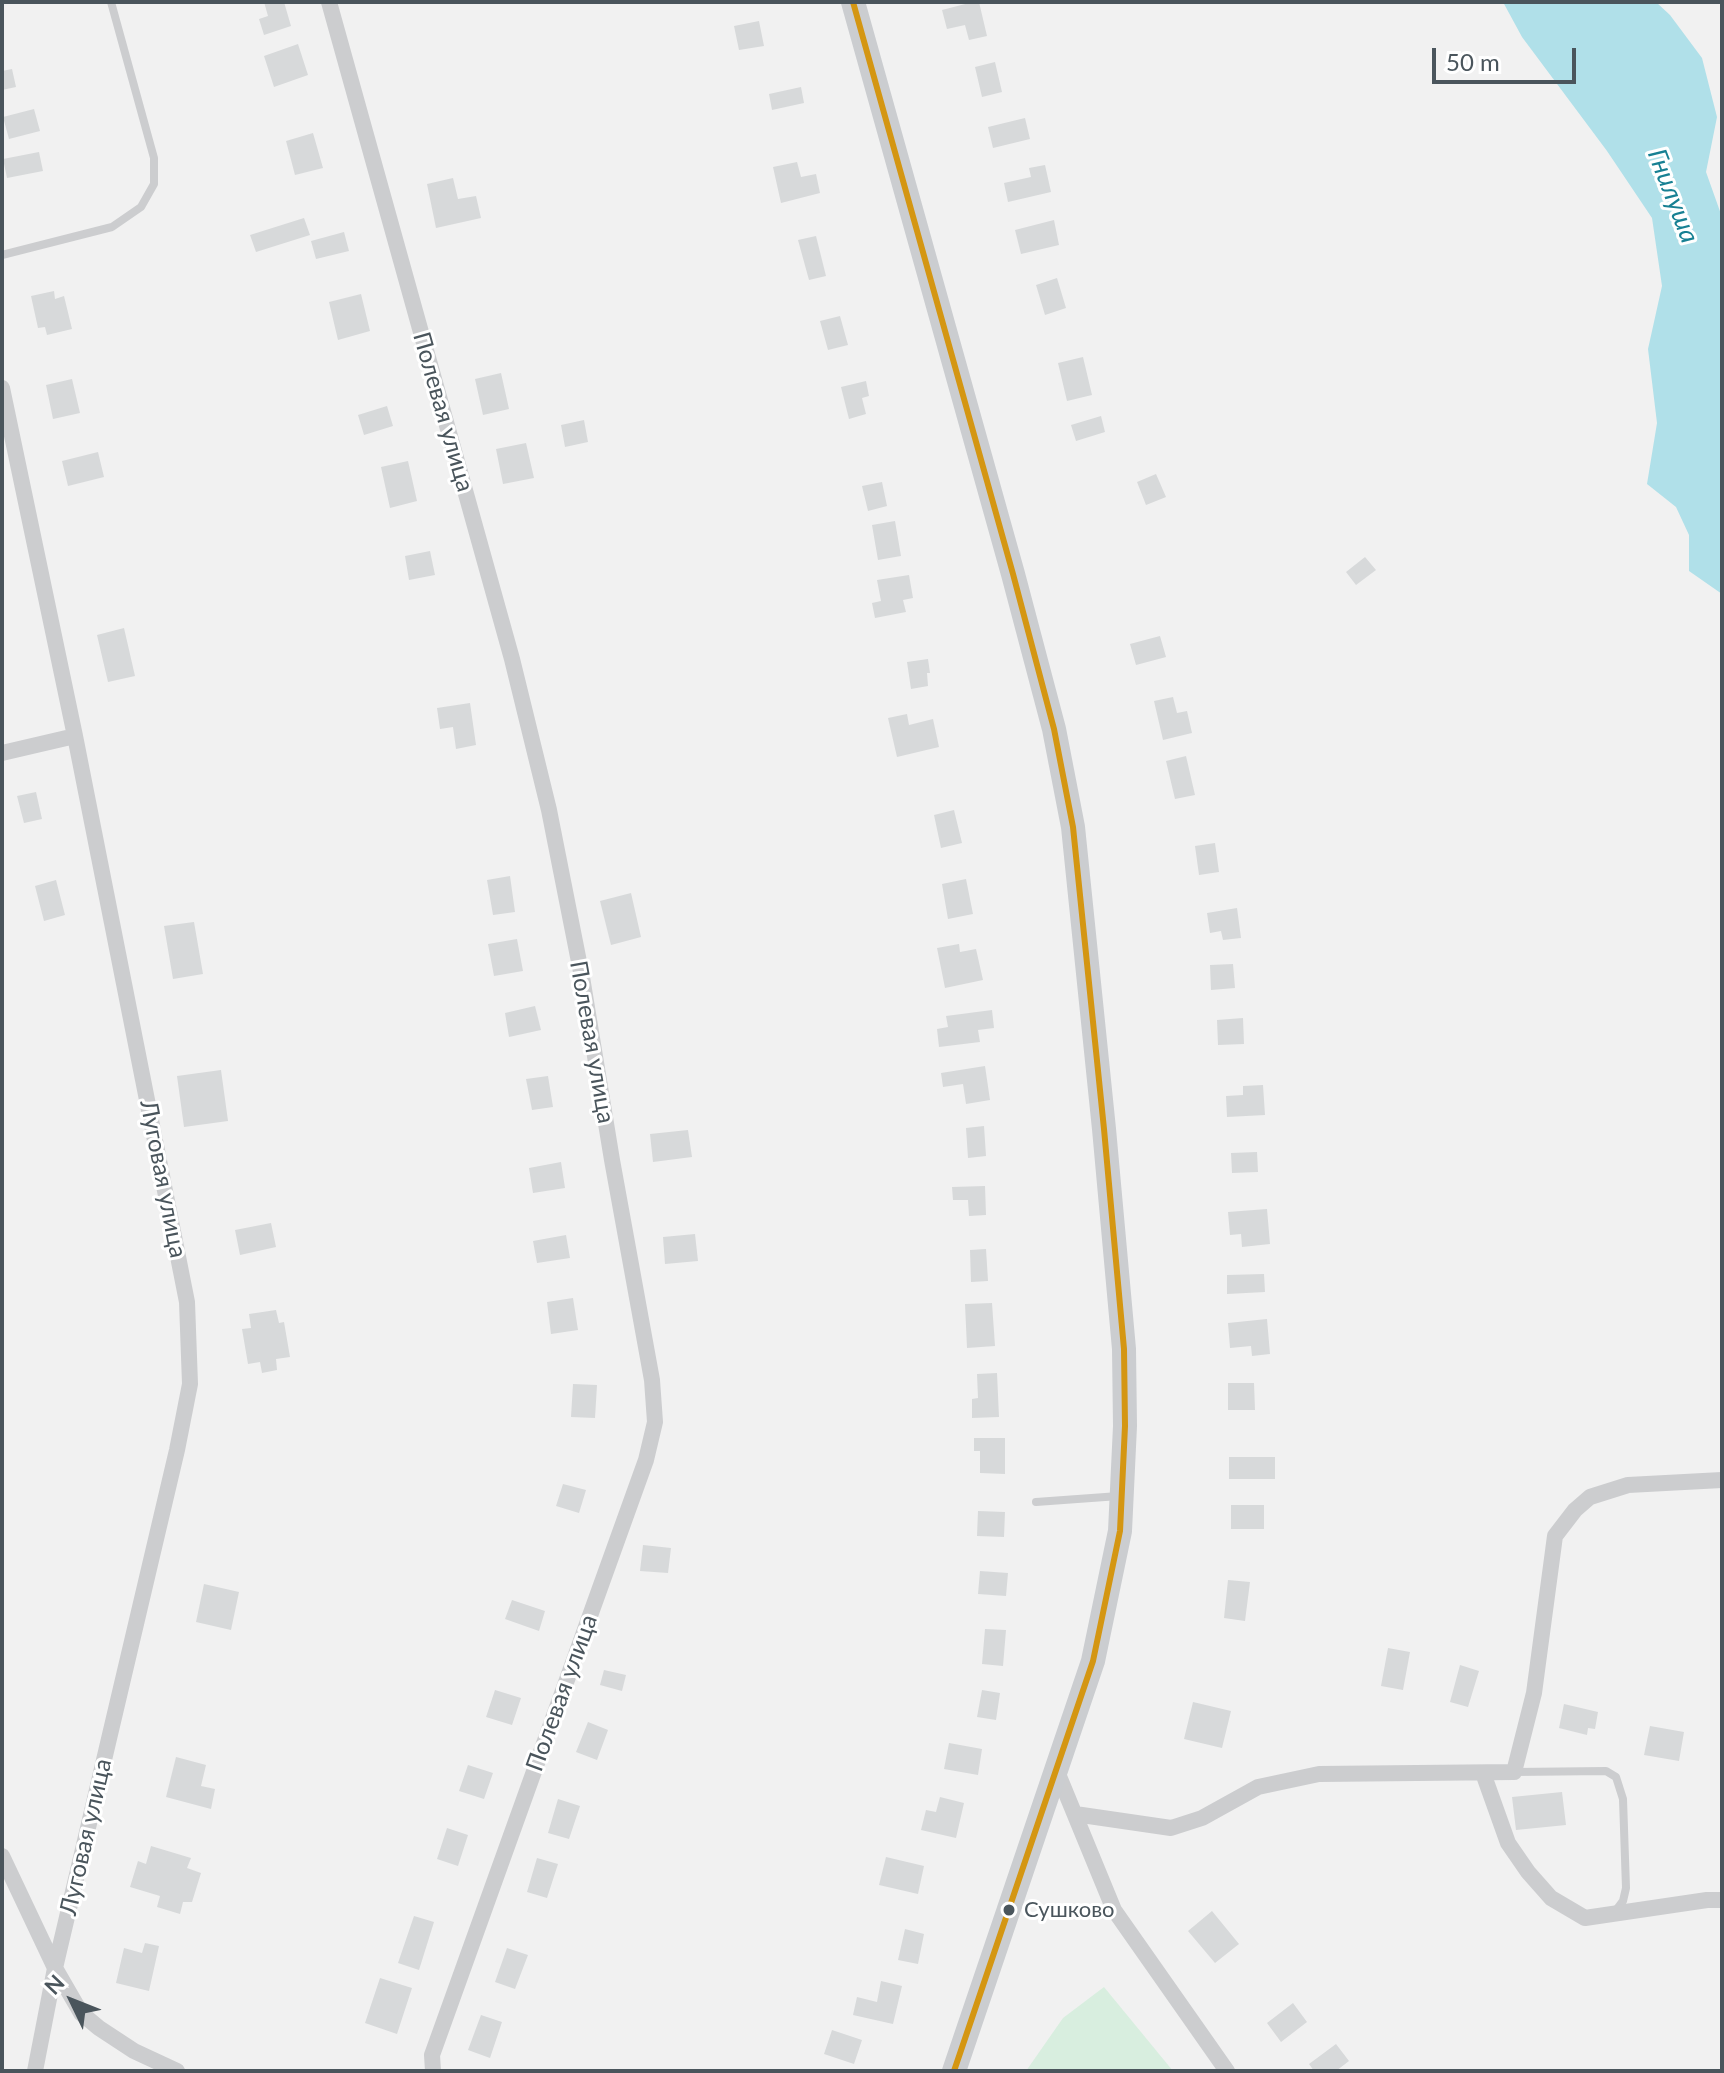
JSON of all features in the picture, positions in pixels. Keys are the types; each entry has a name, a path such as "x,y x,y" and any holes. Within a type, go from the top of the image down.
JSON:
{"main road":[{"path":"853,2 1054,729 1073,827 1124,1349 1125,1426 1120,1531 1093,1661 954,2071"}],"street":[{"name":"Полевая улица","path":"329,2 512,659 549,810 582,977 652,1380 655,1422 641,1475 432,2055 433,2071"},
{"name":"Луговая улица","path":"2,388 75,736 187,1302 190,1384 55,1968 35,2071"},
{"path":"2,753 75,736"},
{"path":"1075,1814 1171,1828 1202,1818 1258,1787 1319,1774 1514,1772 1534,1693 1555,1536 1575,1510 1590,1497 1628,1485 1722,1480"},
{"path":"1056,1769 1114,1910 1227,2071"},
{"path":"1483,1773 1508,1843 1528,1872 1551,1898 1585,1918 1722,1900"},
{"path":"2,1856 55,1968 81,2013 134,2051 177,2071"}],"lane":[{"path":"2,255 112,227 141,207 154,184 154,158 111,2"},
{"path":"1036,1502 1121,1496"},
{"path":"1514,1772 1606,1771 1616,1777 1623,1799 1626,1888 1623,1901 1611,1916"}],"green space":[{"path":"1104,1987 1173,2071 1026,2071 1063,2018"}],"water":[{"name":"Гнилуша","path":"1503,2 1656,2 1670,15 1702,58 1717,117 1706,172 1722,217 1722,594 1689,571 1689,535 1676,507 1647,484 1657,423 1648,349 1662,286 1652,218 1607,151 1522,37"}],"building":[{"path":"264,2 284,2 291,26 264,35 259,19 268,16"},
{"path":"979,2 987,36 969,40 965,25 947,29 942,10"},
{"path":"759,21 764,46 739,50 734,26"},
{"path":"298,44 308,75 274,87 264,56"},
{"path":"995,62 1002,92 982,97 975,67"},
{"path":"12,69 16,87 2,90 2,71"},
{"path":"801,87 804,103 772,110 769,94"},
{"path":"34,109 40,131 9,139 3,117"},
{"path":"1025,118 1030,139 993,148 988,127"},
{"path":"313,133 323,168 295,175 286,141"},
{"path":"39,152 43,171 7,178 3,159"},
{"path":"797,162 801,177 816,174 820,193 781,203 773,167"},
{"path":"1045,165 1051,192 1008,202 1004,183 1031,177 1029,168"},
{"path":"453,178 458,199 476,196 481,218 436,228 427,184"},
{"path":"304,218 310,235 256,252 250,235"},
{"path":"1054,220 1059,245 1021,254 1015,230"},
{"path":"344,232 349,251 316,259 311,241"},
{"path":"816,236 826,276 809,280 798,240"},
{"path":"1057,278 1066,308 1045,315 1036,285"},
{"path":"54,291 55,299 64,296 72,329 47,335 45,327 38,328 31,296"},
{"path":"361,294 370,331 338,340 329,302"},
{"path":"840,316 848,345 828,350 820,321"},
{"path":"1083,357 1092,395 1067,401 1058,363"},
{"path":"501,373 509,409 483,415 475,379"},
{"path":"72,379 80,413 53,419 46,385"},
{"path":"866,381 869,396 862,398 866,414 849,419 841,387"},
{"path":"387,406 393,426 364,435 358,415"},
{"path":"1101,416 1105,432 1076,441 1071,425"},
{"path":"584,420 588,442 565,447 561,425"},
{"path":"526,443 534,478 503,484 496,449"},
{"path":"98,452 104,477 68,486 62,461"},
{"path":"408,461 417,501 390,508 381,467"},
{"path":"1156,474 1166,497 1146,505 1137,482"},
{"path":"882,482 887,506 868,511 862,486"},
{"path":"895,521 901,556 878,560 872,525"},
{"path":"430,551 435,575 409,580 405,556"},
{"path":"1365,557 1376,570 1356,585 1346,572"},
{"path":"909,575 913,598 903,600 906,612 875,618 872,603 881,601 877,580"},
{"path":"124,628 135,676 108,682 97,635"},
{"path":"1160,636 1166,657 1136,665 1130,644"},
{"path":"928,659 928,686 911,689 907,662"},
{"path":"1173,697 1177,713 1187,711 1192,733 1163,740 1154,701"},
{"path":"470,703 476,745 456,749 453,727 440,729 437,708"},
{"path":"907,714 909,725 933,719 939,747 897,757 888,718"},
{"path":"1186,756 1195,795 1175,799 1166,761"},
{"path":"36,792 42,819 24,823 17,796"},
{"path":"954,810 962,843 941,848 934,815"},
{"path":"1215,843 1219,872 1199,875 1195,846"},
{"path":"510,876 515,912 493,915 487,880"},
{"path":"966,879 973,914 948,919 942,884"},
{"path":"56,880 65,915 44,921 35,886"},
{"path":"631,893 641,937 611,945 600,901"},
{"path":"1237,908 1241,938 1223,940 1221,931 1210,933 1207,913"},
{"path":"194,922 203,974 173,979 164,926"},
{"path":"517,939 523,971 494,976 488,944"},
{"path":"959,944 960,952 976,949 983,980 945,988 937,948"},
{"path":"1233,964 1235,988 1211,990 1210,965"},
{"path":"535,1006 541,1030 509,1037 505,1013"},
{"path":"992,1010 994,1028 978,1030 980,1042 939,1047 937,1029 948,1027 946,1016"},
{"path":"1243,1018 1244,1044 1218,1045 1217,1020"},
{"path":"985,1066 990,1100 966,1104 963,1084 943,1087 941,1073"},
{"path":"221,1070 228,1121 184,1127 177,1076"},
{"path":"548,1076 553,1107 532,1110 526,1079"},
{"path":"1263,1085 1265,1115 1227,1117 1226,1096 1243,1095 1243,1086"},
{"path":"984,1126 986,1156 968,1158 966,1128"},
{"path":"688,1130 692,1157 653,1162 650,1134"},
{"path":"1257,1152 1258,1172 1232,1173 1231,1153"},
{"path":"561,1162 565,1188 533,1193 529,1168"},
{"path":"985,1186 986,1215 969,1216 968,1200 953,1200 952,1187"},
{"path":"1267,1209 1270,1244 1242,1247 1241,1234 1230,1235 1228,1212"},
{"path":"271,1223 276,1247 240,1255 235,1230"},
{"path":"695,1234 698,1261 665,1264 663,1237"},
{"path":"566,1235 570,1258 537,1263 533,1241"},
{"path":"986,1249 988,1281 971,1282 970,1250"},
{"path":"1264,1274 1265,1292 1227,1294 1227,1275"},
{"path":"573,1298 578,1330 551,1334 547,1302"},
{"path":"992,1303 995,1346 967,1348 965,1304"},
{"path":"276,1310 279,1323 284,1322 290,1357 276,1359 277,1370 262,1373 260,1362 248,1364 242,1329 251,1328 249,1314"},
{"path":"1267,1319 1270,1354 1252,1356 1251,1346 1230,1348 1228,1323"},
{"path":"997,1373 999,1417 972,1418 972,1399 978,1398 977,1374"},
{"path":"1228,1383 1254,1383 1255,1410 1228,1410"},
{"path":"573,1384 597,1385 595,1418 571,1417"},
{"path":"974,1438 1005,1438 1005,1474 980,1473 980,1451 974,1451"},
{"path":"1229,1457 1275,1457 1275,1479 1229,1479"},
{"path":"563,1484 586,1490 579,1513 556,1506"},
{"path":"1231,1505 1264,1505 1264,1529 1231,1529"},
{"path":"978,1511 1005,1512 1004,1537 977,1536"},
{"path":"643,1545 671,1548 668,1573 640,1571"},
{"path":"980,1571 1008,1573 1006,1596 978,1594"},
{"path":"1228,1580 1250,1582 1245,1621 1224,1618"},
{"path":"204,1584 239,1592 231,1630 196,1622"},
{"path":"512,1600 545,1611 539,1631 505,1619"},
{"path":"985,1629 1006,1630 1003,1666 982,1664"},
{"path":"1388,1648 1410,1652 1403,1690 1381,1686"},
{"path":"1460,1665 1479,1671 1468,1707 1450,1702"},
{"path":"604,1670 626,1675 622,1691 600,1685"},
{"path":"495,1690 521,1698 512,1725 486,1717"},
{"path":"982,1690 1000,1693 996,1720 977,1717"},
{"path":"1193,1702 1231,1711 1222,1748 1184,1739"},
{"path":"1564,1704 1598,1712 1595,1729 1588,1728 1587,1735 1559,1728"},
{"path":"588,1722 608,1730 597,1760 576,1752"},
{"path":"1650,1726 1684,1732 1679,1761 1644,1755"},
{"path":"949,1743 982,1749 978,1775 944,1769"},
{"path":"176,1757 206,1765 201,1786 215,1789 211,1809 166,1797"},
{"path":"468,1765 493,1773 484,1799 459,1791"},
{"path":"1562,1792 1566,1825 1516,1830 1512,1797"},
{"path":"940,1797 964,1803 956,1838 921,1830 926,1810 936,1812"},
{"path":"558,1799 580,1806 569,1839 548,1833"},
{"path":"447,1828 468,1835 458,1866 437,1859"},
{"path":"151,1846 191,1858 187,1868 201,1873 192,1902 183,1902 180,1914 157,1907 160,1896 130,1887 138,1861 146,1864"},
{"path":"886,1857 924,1866 918,1894 879,1885"},
{"path":"537,1858 558,1864 547,1898 527,1892"},
{"path":"1212,1911 1239,1944 1215,1963 1188,1931"},
{"path":"414,1916 434,1922 419,1970 398,1963"},
{"path":"905,1929 924,1934 918,1964 898,1960"},
{"path":"145,1943 159,1946 149,1991 116,1983 124,1948 142,1953"},
{"path":"507,1948 528,1955 515,1989 495,1982"},
{"path":"380,1978 412,1988 397,2034 365,2023"},
{"path":"881,1981 902,1986 893,2024 853,2015 857,1997 877,2002"},
{"path":"1293,2003 1307,2022 1281,2042 1267,2023"},
{"path":"481,2015 502,2022 490,2058 468,2050"},
{"path":"832,2030 862,2040 854,2064 824,2054"},
{"path":"1336,2044 1349,2061 1336,2071 1314,2071 1309,2064"}],"transit line":[{"path":"853,2 1054,729 1073,827 1124,1349 1125,1426 1120,1531 1093,1661 954,2071"}],"place":[{"name":"Сушково","path":"1009,1910"}]}
